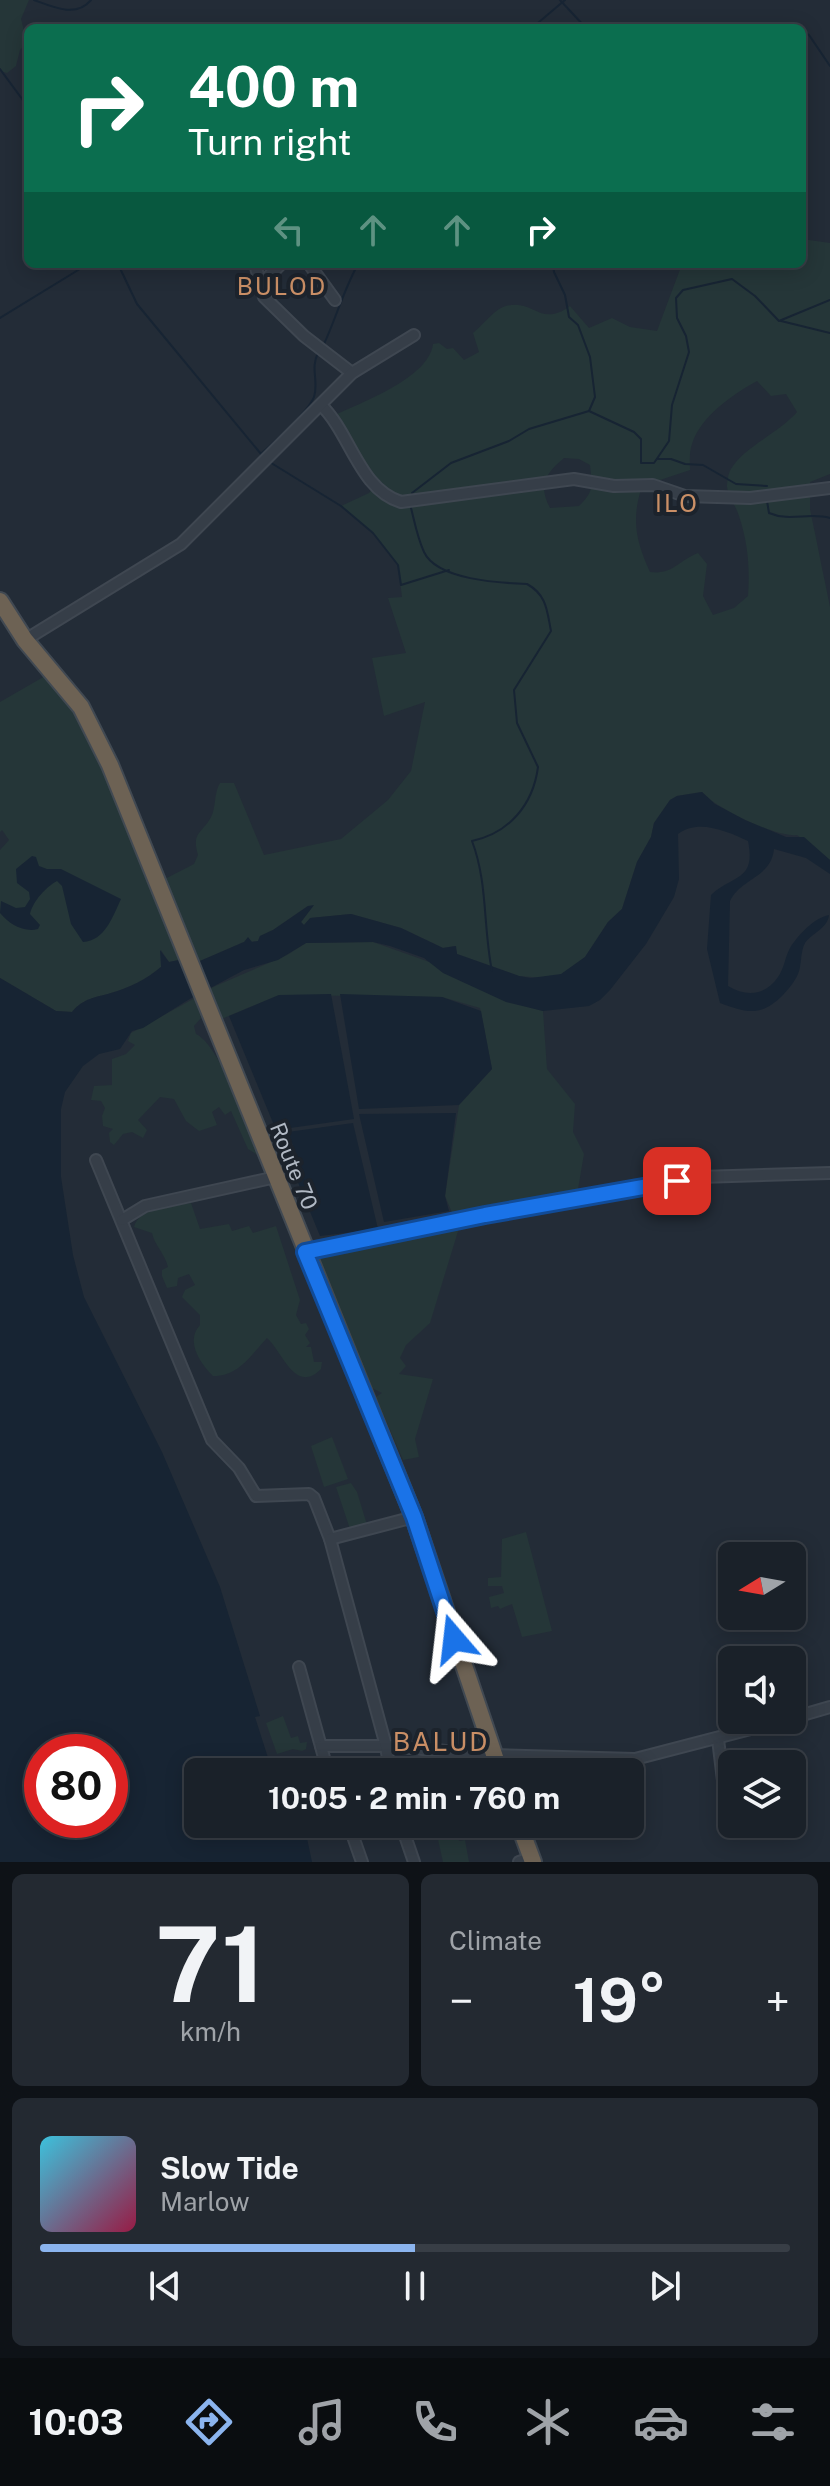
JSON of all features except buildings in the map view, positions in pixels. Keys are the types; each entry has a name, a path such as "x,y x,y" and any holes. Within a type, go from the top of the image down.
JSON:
{"highway":[{"name":"Route 70","path":"3,612 81,707 96,733 414,1517 495,1758"},
{"path":"522,1838 528,1861"}],"street":[{"path":"256,268 264,297 304,336 352,373"},
{"path":"259,286 277,268"},
{"path":"312,268 335,300"},
{"path":"25,640 181,544 352,373 414,335"},
{"path":"321,405 333,416 374,487 401,502 574,479 614,486 653,485 685,496 750,498 830,488"},
{"path":"96,1160 212,1440 239,1468 256,1496 309,1494 314,1498 330,1539 388,1758"},
{"path":"305,1252 485,1215 700,1177 830,1173"},
{"path":"122,1220 145,1206 276,1177"},
{"path":"330,1539 414,1517"},
{"path":"299,1667 324,1758"},
{"path":"806,1714 830,1707"},
{"path":"321,1746 386,1746 494,1755 635,1759 736,1734"},
{"path":"718,1739 719,1750"},
{"path":"353,1838 362,1862"},
{"path":"406,1838 414,1862"}],"shaded area":[{"path":"0,0 29,0 21,19 24,45 16,66 7,73 0,71"},
{"path":"806,240 830,243 830,474 810,482 810,509 830,607 830,860 797,835 776,832 747,821 702,792 670,800 654,823 622,909 608,922 585,957 561,975 543,978 519,976 457,954 455,946 443,948 401,928 351,914 311,918 304,925 301,922 313,906 308,906 260,936 258,941 244,942 200,961 194,957 169,962 161,950 161,967 150,975 124,989 85,1001 72,1012 56,1011 0,978 0,850 9,840 2,830 0,832 0,702 52,672 81,707 157,883 194,864 198,855 197,837 212,815 220,783 234,783 264,855 341,839 388,800 411,771 425,702 384,716 372,658 406,653 388,598 402,597 398,565 373,533 341,506 369,493 374,487 333,416 407,378 420,368 433,344 453,348 464,360 479,352 473,333 503,307 522,305 551,314 570,306 589,328 612,318 630,327 657,331 681,268 806,268","holes":["757,381 771,396 786,394 797,412 744,454 730,471 727,487 739,516 746,546 748,596 734,608 713,615 703,596 707,564 698,553 665,571 650,572 641,550 636,520 642,486 690,470 691,447 696,434 710,415 728,400","564,458 579,459 590,465 591,487 588,496 579,506 550,508 544,493 545,480"]},
{"path":"373,942 435,964 494,996 543,1011 547,1069 575,1104 573,1132 584,1154 577,1195 453,1215 445,1196 459,1105 492,1069 480,1008 442,997 279,995 219,1020 204,991 287,955 306,943"},
{"path":"195,998 201,1018 194,1026 196,1034 215,1054 224,1071 261,1157 248,1149 231,1111 225,1115 219,1107 212,1112 217,1125 199,1131 186,1121 174,1099 160,1097 138,1120 147,1130 143,1138 132,1132 123,1134 114,1145 110,1142 109,1133 113,1129 103,1126 105,1108 101,1101 91,1100 94,1086 112,1085 112,1059 126,1054 135,1045 128,1041 131,1033"},
{"path":"191,1203 200,1229 229,1224 232,1231 249,1226 253,1233 276,1226 300,1300 296,1315 301,1324 306,1323 309,1329 305,1335 310,1343 306,1347 311,1347 314,1362 322,1362 321,1369 312,1376 297,1374 267,1338 230,1373 213,1376 203,1365 194,1345 200,1315 182,1297 185,1290 195,1285 189,1274 178,1278 177,1286 167,1288 162,1270 168,1267 152,1233 134,1227 137,1220 150,1211"},
{"path":"459,1228 430,1323 406,1345 400,1358 406,1366 399,1374 433,1379 415,1439 419,1457 403,1460 376,1397 382,1393 372,1388 316,1258"},
{"path":"332,1437 348,1479 324,1487 311,1446"},
{"path":"351,1483 357,1492 368,1528 350,1529 336,1487"},
{"path":"526,1532 552,1631 522,1637 512,1604 500,1609 498,1606 491,1608 489,1597 504,1593 502,1586 488,1586 488,1578 501,1577 502,1539"},
{"path":"283,1716 291,1738 298,1736 300,1743 307,1742 306,1749 277,1754 266,1723"},
{"path":"438,1838 465,1840 469,1862 443,1862"}],"water":[{"path":"702,792 715,804 745,820 786,837 804,837 830,860 830,874 806,858 774,849 772,859 762,872 741,887 730,901 728,986 748,993 761,991 773,983 797,938 812,923 829,915 826,923 805,943 793,983 768,1007 746,1011 720,1003 707,949 711,895 746,870 750,854 748,841 713,828 695,827 678,834 679,879 674,897 646,944 610,990 589,1006 543,1011 506,1002 443,973 424,958 373,942 306,943 278,960 244,970 143,1028 132,1031 120,1049 99,1054 83,1066 65,1092 61,1109 61,1177 73,1255 84,1297 162,1452 220,1587 260,1716 255,1717 268,1758 184,1758 184,1838 307,1838 312,1862 0,1862 0,978 56,1011 72,1012 85,1001 124,989 150,975 161,967 160,950 169,962 194,957 200,961 244,942 248,937 252,942 258,941 260,936 314,905 301,922 304,925 310,918 351,914 401,928 443,948 456,946 457,954 519,976 531,978 561,974 585,957 608,922 622,909 654,823 670,800"},
{"path":"32,856 36,857 39,866 61,869 121,899 103,932 91,941 83,942 71,924 62,886 57,881 40,895 30,914 40,925 38,929 17,927 0,913 1,901 16,908 25,907 30,899 29,892 17,883 16,869"},
{"path":"331,994 354,1119 276,1130 229,1016 279,995"},
{"path":"340,994 442,997 481,1011 492,1069 459,1105 359,1109"},
{"path":"456,1113 445,1196 449,1211 384,1222 359,1114"},
{"path":"353,1123 378,1229 320,1236 288,1158 297,1156 288,1132"}],"waterway":[{"path":"34,0 71,10 91,0"},
{"path":"560,0 582,24"},
{"path":"537,24 565,0"},
{"path":"806,34 830,66"},
{"path":"0,69 24,102"},
{"path":"0,318 81,268"},
{"path":"120,268 137,304 261,454 311,403 318,353"},
{"path":"324,344 356,268"},
{"path":"554,268 565,295 569,317 578,325 590,357 595,397 589,411"},
{"path":"412,493 451,463 509,441 529,429 589,411 634,432 641,439 641,463 654,463 669,441 672,405 689,352 686,336 677,318 676,298 683,290 732,279 755,296 779,321 830,300"},
{"path":"781,321 830,333"},
{"path":"658,459 703,465 736,484 767,486"},
{"path":"268,461 341,506 373,533 398,565 401,585 449,570"},
{"path":"767,501 769,513 777,516 830,518"},
{"path":"410,504 424,552 431,561 442,569 470,578 527,584 534,588 547,610 551,631 514,690 517,723 538,767 531,793 508,824 472,841 481,873 492,971"}],"district":[{"name":"BULOD","path":"282,286"},
{"name":"ILO","path":"677,503"},
{"name":"BALUD","path":"441,1741"}],"route":[{"path":"454,1639 414,1517 305,1252 485,1215 677,1181"}]}
